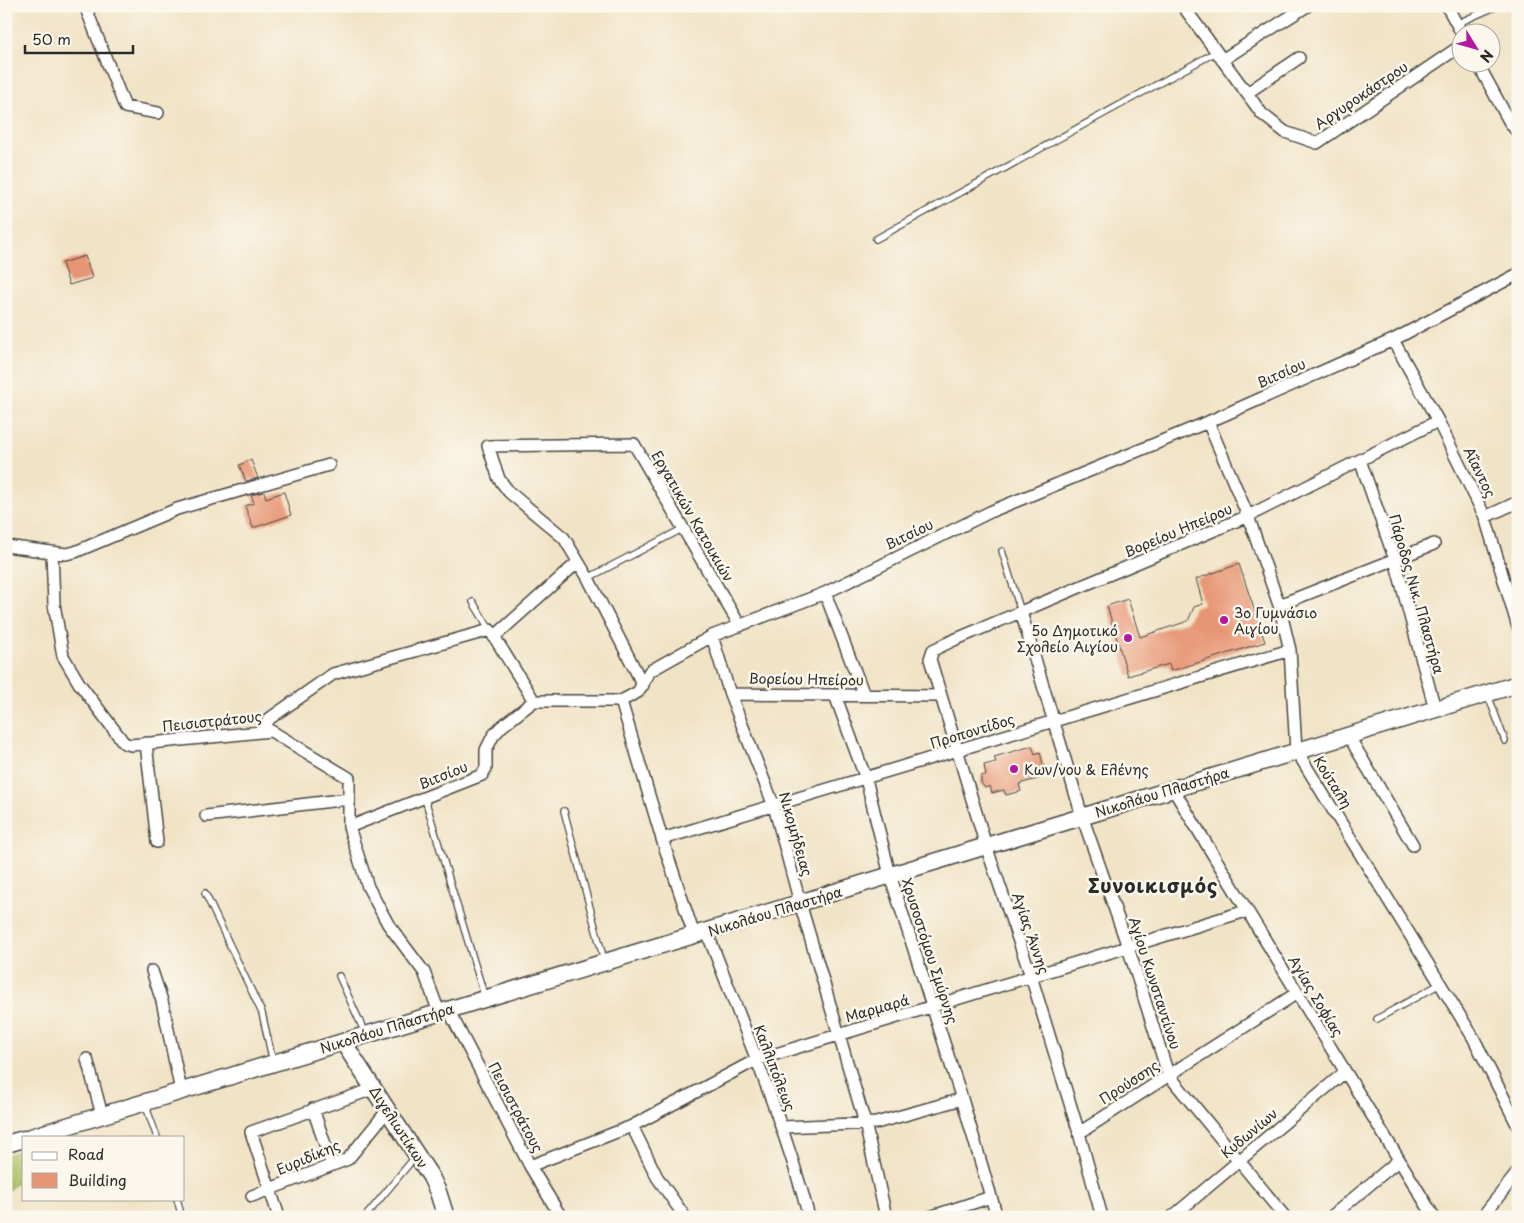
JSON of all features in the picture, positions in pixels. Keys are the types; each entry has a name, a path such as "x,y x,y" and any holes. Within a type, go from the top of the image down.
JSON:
{"main road":[{"name":"Νικολάου Πλαστήρα","path":"34,1136 1296,750 1518,684"},
{"name":"Διγελιωτίκων","path":"343,1042 435,1185 446,1217"},
{"path":"6,1144 22,1140"}],"street":[{"path":"85,6 124,107 158,113"},
{"name":"Αργυροκάστρου","path":"1183,6 1262,114 1285,132 1316,143 1452,52"},
{"path":"1219,56 1307,6"},
{"path":"1447,6 1455,22"},
{"path":"1247,93 1299,58"},
{"path":"1482,72 1509,121 1518,133"},
{"name":"Βιτσίου","path":"621,701 638,692 650,671 712,636 825,593 992,511 1208,422 1393,340 1518,274"},
{"name":"Αΐαντος","path":"1393,340 1438,421 1485,517 1518,627"},
{"name":"Βορείου Ηπείρου","path":"930,659 933,650 939,647 1248,516 1438,421"},
{"name":"Κούταλη","path":"1208,422 1248,516 1279,605 1290,650 1296,750 1473,1037 1518,1126"},
{"name":"Εργατικών Κατοικιών","path":"578,562 564,538 509,492 499,478 488,446 634,444 740,626"},
{"name":"Πάροδος Νικ. Πλαστήρα","path":"1360,460 1395,560 1435,709"},
{"path":"6,546 66,554 75,552 177,509 329,464"},
{"path":"1485,517 1518,502"},
{"path":"1279,605 1434,544"},
{"name":"Πεισιστράτους","path":"52,552 54,604 63,656 79,683 124,743 131,745 263,730 271,731 349,778 349,828 368,887 388,924 424,972 530,1166 561,1217"},
{"path":"263,730 269,719 333,674 492,633 578,562 643,685"},
{"path":"825,593 864,695"},
{"name":"Αγίου Κωνσταντίνου","path":"1021,612 1082,816 1128,946 1168,1074 1284,1217"},
{"path":"492,633 534,701 621,701"},
{"name":"Νικομήδειας","path":"712,636 730,694 774,806 800,903 865,1123 886,1217"},
{"name":"Προποντίδος","path":"662,839 1290,650"},
{"name":"Αγίας Άννης","path":"930,659 986,846 1031,976 1079,1133 1102,1217"},
{"name":"Βορείου Ηπείρου","path":"730,694 941,696"},
{"name":"Χρυσοστόμου Σμύρνης","path":"835,695 866,779 890,875 998,1217"},
{"name":"Βιτσίου","path":"349,828 425,799 482,774 486,768 486,750 493,736 501,727 534,701"},
{"name":"Καλλιπόλεως","path":"621,701 662,839 700,933 756,1060 782,1127 809,1217"},
{"path":"1348,735 1413,845"},
{"path":"146,743 158,842"},
{"name":"Αγίας Σοφίας","path":"1173,789 1434,1217"},
{"path":"206,816 349,799"},
{"name":"Μαρμαρά","path":"530,1166 632,1126 756,1060 1246,911"},
{"path":"152,971 162,1001 180,1091"},
{"name":"Προύσσης","path":"1079,1133 1168,1074 1297,993"},
{"path":"87,1059 102,1115"},
{"name":"Κυδωνίων","path":"1172,1217 1345,1072"},
{"path":"279,1217 251,1132 373,1089"},
{"path":"782,1127 888,1120 962,1099"},
{"path":"314,1110 332,1165"},
{"name":"Ευριδίκης","path":"252,1196 348,1159 387,1110"},
{"path":"632,1126 658,1177 685,1217"},
{"path":"1331,1217 1399,1160"},
{"path":"1482,1217 1518,1172"},
{"path":"930,1217 991,1197"}],"lane":[{"path":"1471,22 1497,6"},
{"path":"876,239 1219,56"},
{"path":"588,578 684,528"},
{"path":"1002,552 1021,612"},
{"path":"473,602 492,633"},
{"path":"1487,693 1505,741"},
{"path":"425,799 485,998"},
{"path":"564,811 605,962"},
{"path":"205,893 262,1013 273,1063"},
{"path":"339,976 366,1034"},
{"path":"1377,1018 1440,984"},
{"path":"144,1102 157,1136"},
{"path":"365,1217 417,1155"},
{"path":"177,1200 180,1210"},
{"path":"6,1214 14,1217"}],"green space":[{"path":"22,1151 22,1174 6,1192 6,1155"}],"building":[{"path":"85,256 92,278 69,285 62,263"},
{"path":"251,460 258,478 246,481 239,465"},
{"path":"264,492 266,498 284,492 291,515 253,528 245,506 254,503 251,495"},
{"name":"3ο Γυμνάσιο Αιγίου","path":"1239,564 1265,642 1171,671 1169,664 1128,676 1107,606 1128,599 1140,637 1188,621 1194,607 1203,604 1196,579"},
{"name":"Κων/νου & Ελένης","path":"1032,746 1035,754 1040,752 1045,772 1040,773 1041,778 1019,784 1021,791 1006,795 1004,790 992,793 990,786 985,788 981,783 981,776 986,775 984,765 996,762 994,757"}],"place":[{"name":"3ο Γυμνάσιο Αιγίου","path":"1224,620"},
{"name":"5ο Δημοτικό Σχολείο Αιγίου","path":"1128,638"},
{"name":"Κων/νου & Ελένης","path":"1014,769"}],"district":[{"name":"Συνοικισμός","path":"1153,885"}]}
